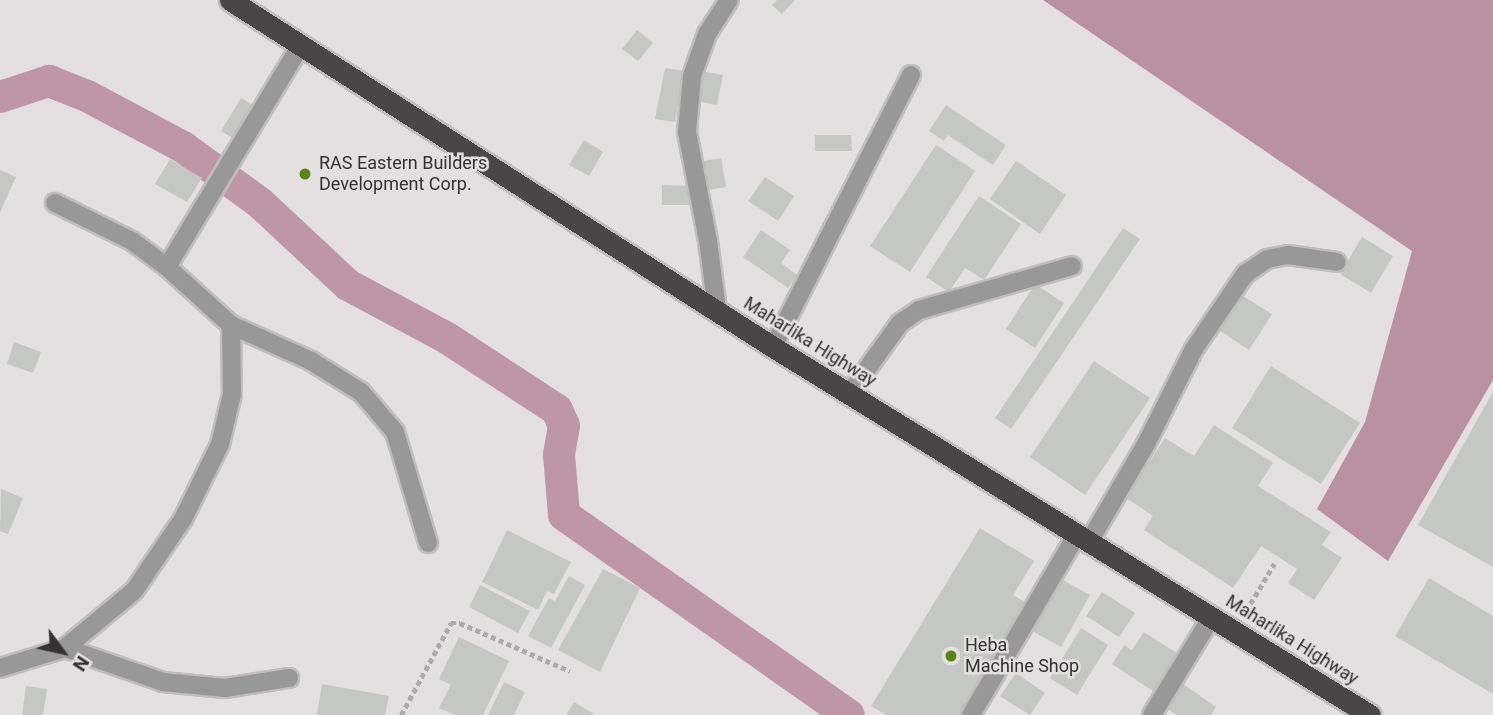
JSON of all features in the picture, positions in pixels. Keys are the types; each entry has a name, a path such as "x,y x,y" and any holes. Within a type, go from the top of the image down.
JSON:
{"highway":[{"name":"Maharlika Highway","path":"230,0 773,347 1370,715"}],"street":[{"path":"717,310 708,241 687,132 692,76 707,34 729,0"},
{"path":"167,267 301,46"},
{"path":"773,347 911,75"},
{"path":"55,203 132,241 167,267 231,325 311,362 361,392 396,432 428,543"},
{"path":"971,715 1082,538 1146,444 1194,349 1245,274 1267,259 1288,255 1337,262"},
{"path":"849,394 900,323 919,310 1072,266"},
{"path":"0,668 65,648 134,591 183,519 220,444 232,394 231,325"},
{"path":"1152,715 1211,618"},
{"path":"65,648 163,682 225,688 289,678"}],"path":[{"path":"1233,631 1274,564"},
{"path":"401,715 451,624 460,623 570,671"}],"shaded area":[{"path":"1043,0 1493,0 1493,380 1388,561 1317,509 1365,422 1412,251"}],"building":[{"path":"777,0 795,0 782,14 772,5"},
{"path":"637,30 653,43 638,61 622,49"},
{"path":"665,68 684,71 675,122 655,119"},
{"path":"702,71 723,75 717,105 696,101"},
{"path":"241,98 256,107 236,140 221,131"},
{"path":"946,105 1006,145 993,165 948,135 944,141 929,131"},
{"path":"815,135 851,135 852,151 815,151"},
{"path":"584,140 603,152 589,176 569,165"},
{"path":"936,145 975,171 910,272 870,246"},
{"path":"721,158 726,187 708,190 703,161"},
{"path":"170,159 202,178 187,202 155,184"},
{"path":"1016,161 1066,195 1040,234 990,199"},
{"path":"0,170 16,177 0,212"},
{"path":"765,177 794,196 778,221 748,201"},
{"path":"662,185 691,186 690,205 662,205"},
{"path":"979,196 1021,224 984,280 965,268 949,292 926,277"},
{"path":"1123,228 1140,239 1011,429 995,418"},
{"path":"761,230 790,250 781,263 797,275 788,288 743,257"},
{"path":"1362,237 1393,256 1371,293 1340,274"},
{"path":"1035,284 1064,303 1035,348 1006,329"},
{"path":"1243,296 1272,314 1249,350 1220,331"},
{"path":"14,342 41,352 33,373 7,364"},
{"path":"1094,361 1150,398 1085,495 1030,457"},
{"path":"1271,366 1360,423 1321,484 1232,428"},
{"path":"1493,392 1493,567 1418,525"},
{"path":"1214,425 1273,463 1258,486 1331,532 1322,545 1342,558 1314,600 1288,583 1297,569 1261,546 1233,588 1144,530 1153,516 1126,498 1165,438 1194,456"},
{"path":"1,489 23,498 8,534 0,531"},
{"name":"Heba Machine Shop","path":"980,528 1034,561 1013,595 1032,606 965,715 886,715 871,706"},
{"path":"507,530 571,562 554,594 547,591 538,610 482,582"},
{"path":"603,569 640,588 600,672 558,650"},
{"path":"569,576 585,585 551,648 528,636 549,598 555,601"},
{"path":"1429,578 1493,616 1493,694 1395,636"},
{"path":"1061,579 1090,595 1061,647 1032,631"},
{"path":"480,585 530,611 518,633 469,607"},
{"path":"1102,592 1135,613 1119,637 1086,616"},
{"path":"1081,628 1108,645 1077,695 1050,678"},
{"path":"1144,632 1180,655 1162,697 1112,664 1124,645 1132,650"},
{"path":"459,637 509,661 483,715 455,715 439,708 451,685 439,679"},
{"path":"1016,673 1045,693 1030,715 1000,696"},
{"path":"504,682 525,692 514,715 488,715"},
{"path":"322,684 389,696 385,715 317,715"},
{"path":"1183,684 1216,707 1211,715 1177,715 1166,708"},
{"path":"26,686 47,689 43,715 22,715"},
{"path":"574,702 595,715 566,715"}],"waterway":[{"path":"0,97 49,81 87,96 183,147 260,203 348,285 447,338 557,410 564,426 559,455 564,515 849,715"}],"place":[{"name":"RAS Eastern Builders Development Corp.","path":"305,174"},
{"name":"Heba Machine Shop","path":"951,656"}]}
